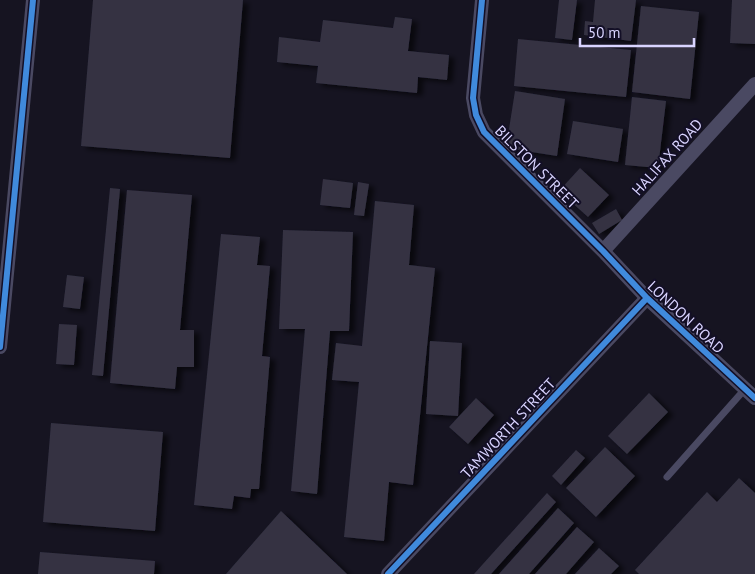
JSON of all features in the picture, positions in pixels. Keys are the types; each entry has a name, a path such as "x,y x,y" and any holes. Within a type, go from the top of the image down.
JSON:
{"street":[{"path":"0,347 33,0"},
{"name":"BILSTON STREET","path":"482,0 473,98 476,115 484,132 603,252"},
{"name":"HALIFAX ROAD","path":"603,252 755,84"},
{"name":"LONDON ROAD","path":"603,252 647,298 750,394"},
{"name":"TAMWORTH STREET","path":"388,574 647,298"}],"lane":[{"path":"666,477 750,394"}],"building":[{"path":"93,0 243,0 230,158 81,146"},
{"path":"559,0 577,0 572,40 555,38"},
{"path":"595,0 636,0 631,41 584,35 585,21 593,22"},
{"path":"732,0 755,0 755,44 730,43"},
{"path":"641,6 699,12 690,99 632,92"},
{"path":"395,17 412,19 408,51 449,55 447,80 418,77 417,93 316,83 318,66 277,62 279,37 320,42 323,20 393,28"},
{"path":"518,39 631,50 626,97 514,86"},
{"path":"515,91 565,99 557,156 506,148"},
{"path":"632,97 666,101 658,168 625,165"},
{"path":"573,121 623,129 618,162 567,154"},
{"path":"580,168 609,195 588,217 559,191"},
{"path":"323,179 353,183 350,208 320,205"},
{"path":"358,182 369,184 364,216 354,215"},
{"path":"110,188 120,189 103,376 92,375"},
{"path":"127,190 192,195 180,330 194,330 194,367 177,367 175,389 110,383"},
{"path":"375,201 414,205 409,265 435,268 413,485 389,482 384,541 344,537 359,382 332,380 336,343 362,346"},
{"path":"616,209 622,220 599,234 592,223"},
{"path":"283,230 353,232 349,331 330,331 317,494 291,491 305,329 279,329"},
{"path":"221,234 260,237 257,265 270,266 262,356 270,357 259,489 251,489 250,498 234,496 232,509 194,505"},
{"path":"67,275 84,277 80,309 63,307"},
{"path":"59,324 77,325 74,365 56,364"},
{"path":"430,341 462,343 458,416 426,414"},
{"path":"649,393 668,412 627,454 608,436"},
{"path":"476,398 494,415 468,444 449,427"},
{"path":"51,423 163,432 155,531 43,522"},
{"path":"605,447 635,476 596,517 566,488"},
{"path":"576,450 585,458 561,485 552,476"},
{"path":"739,478 755,493 755,574 639,574 635,570 707,492 717,502"},
{"path":"547,493 556,502 491,574 474,574"},
{"path":"558,508 574,523 529,574 499,574"},
{"path":"281,511 347,574 226,574"},
{"path":"577,527 594,542 566,574 535,574"},
{"path":"599,548 619,566 611,574 575,574"},
{"path":"40,552 155,561 154,574 38,574"}],"cycle path":[{"path":"0,347 33,0"},
{"path":"482,0 473,98 476,115 484,132 603,251 647,298 755,398"},
{"path":"388,574 647,298"}]}
